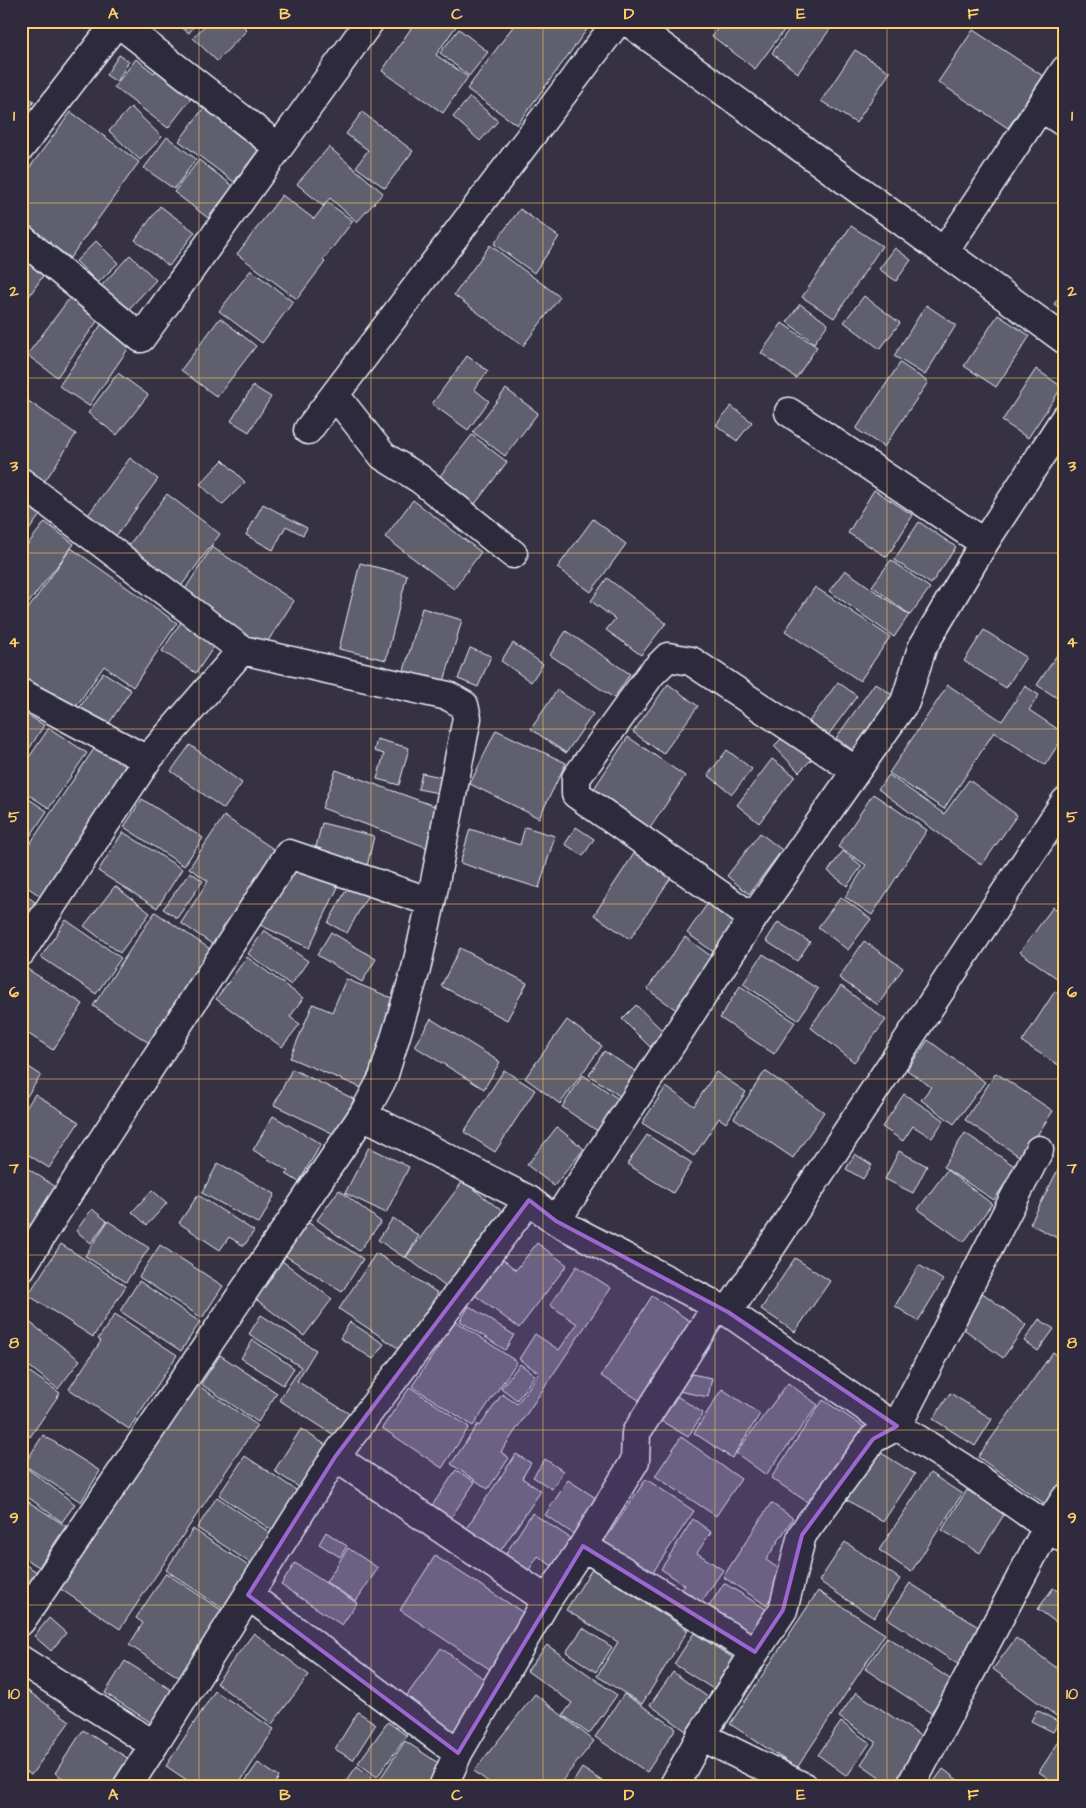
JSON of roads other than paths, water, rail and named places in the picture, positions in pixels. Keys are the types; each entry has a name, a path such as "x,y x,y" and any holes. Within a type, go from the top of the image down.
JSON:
{"street":[{"path":"21,238 141,338 370,21"},
{"path":"308,430 618,21"},
{"path":"627,21 1065,340"},
{"path":"21,147 117,22 278,147"},
{"path":"944,252 1065,70"},
{"path":"1041,107 1065,123"},
{"path":"335,395 383,456 420,479 513,554"},
{"path":"789,412 984,542"},
{"path":"556,1221 753,918 905,702 922,648 984,542 1065,418"},
{"path":"21,482 242,650 448,696 464,706 468,718 416,969 383,1078 363,1115 21,1621"},
{"path":"21,952 147,760 242,650"},
{"path":"753,918 576,794 576,778 651,674 668,657 691,661 856,771"},
{"path":"21,693 147,760"},
{"path":"443,1787 458,1753 546,1600 635,1461 636,1433 1065,802"},
{"path":"21,1268 289,854 431,902"},
{"path":"363,1115 528,1200 556,1221 722,1309 1056,1532"},
{"path":"673,1787 701,1736 784,1610 802,1535 888,1421 1039,1150"},
{"path":"127,1787 334,1457 528,1200"},
{"path":"334,1457 546,1600"},
{"path":"910,1787 1056,1532 1065,1499"},
{"path":"582,1546 755,1652"},
{"path":"248,1594 458,1753"},
{"path":"21,1660 154,1745"},
{"path":"701,1736 804,1787"}]}
